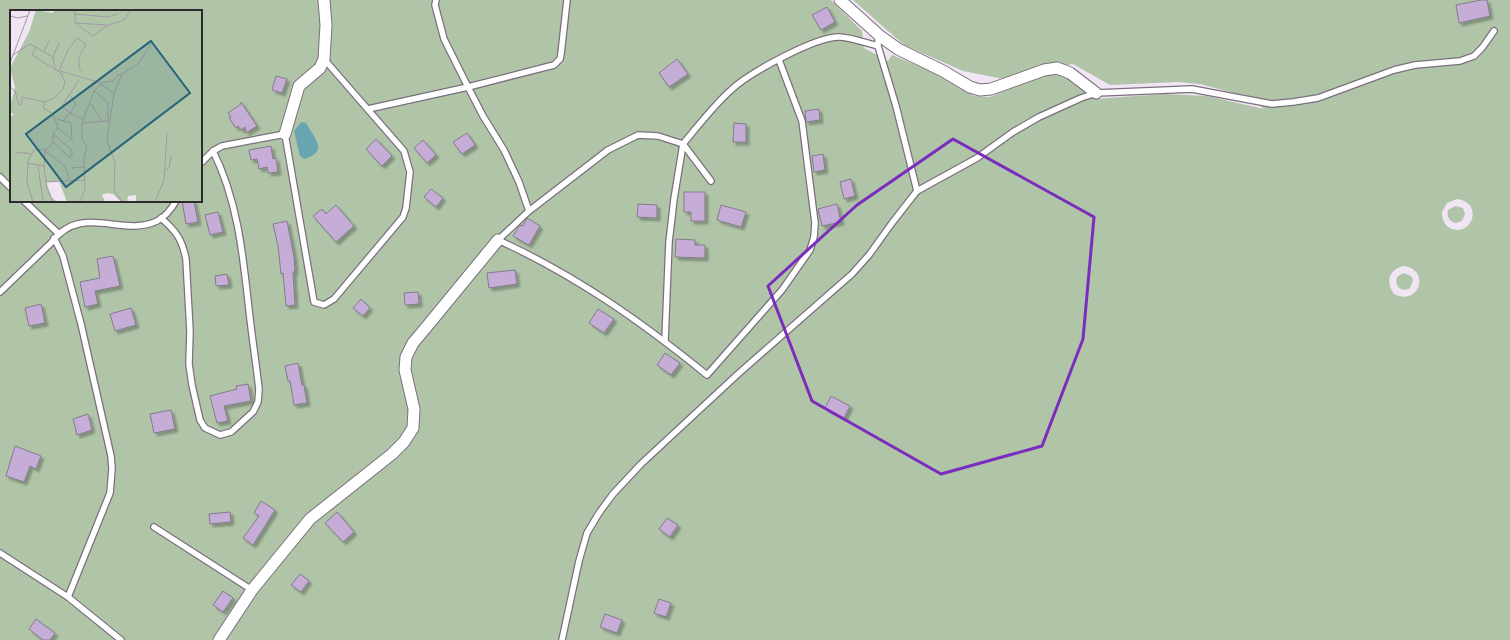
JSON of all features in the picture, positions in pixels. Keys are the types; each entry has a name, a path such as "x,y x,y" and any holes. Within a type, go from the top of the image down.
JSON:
{"street":[{"path":"285,134 299,86 320,68 324,60 326,25 324,0"},
{"path":"840,0 878,34 898,49 943,70 970,87 980,90 990,89 1044,70 1057,68 1070,73 1096,93"},
{"path":"219,640 252,590 310,519 392,454 404,442 413,428 414,409 405,370 406,357 413,343 498,240"}],"lane":[{"path":"436,0 435,5 444,39 482,116 504,150 519,182 529,211"},
{"path":"368,109 468,88 554,65 560,59 567,0"},
{"path":"562,640 579,561 587,533 613,494 642,464 738,374 852,274 869,255 917,191 977,158 1013,132 1039,117 1096,93 1192,89 1272,104 1293,102 1318,98 1394,70 1415,65 1460,60 1474,56 1482,48 1494,31"},
{"path":"878,34 878,46 896,106 917,191"},
{"path":"665,340 670,242 674,199 683,144 731,89 753,74 779,60 820,41 832,38 840,37 853,39 878,46"},
{"path":"202,162 213,151 222,146 285,134 314,302 324,306 334,299 403,217 406,208 410,172 404,151 324,60"},
{"path":"711,181 683,144 658,136 638,135 608,150 529,211 498,240 532,256 611,302 665,340 707,375 782,290 810,250 814,237 815,223 802,121 779,60"},
{"path":"161,218 176,232 184,248 190,330 189,364 200,420 205,428 220,435 231,432 253,412 258,402 259,389 238,228 229,191 222,170 213,151"},
{"path":"0,177 10,187"},
{"path":"25,202 56,236 63,256 81,324 111,456 112,469 110,493 68,597"},
{"path":"0,292 56,236 68,227 81,223 142,226 158,221 175,202"},
{"path":"154,527 252,590"},
{"path":"0,554 68,597 121,640"}],"highlighted area":[{"path":"953,139 1094,217 1083,339 1042,446 941,474 812,401 768,286 857,205"}],"green space":[{"path":"0,0 831,0 862,31 864,48 888,61 892,55 928,70 974,96 990,97 1042,75 1058,73 1067,77 1093,99 1165,94 1207,96 1264,109 1249,97 1200,84 1178,82 1110,85 1073,64 1004,79 963,71 904,45 853,0 1510,0 1510,640 0,640","holes":["1457,199 1466,202 1471,207 1473,213 1469,225 1464,229 1457,230 1446,225 1442,212 1447,203","1404,266 1412,269 1417,274 1419,280 1415,292 1410,296 1403,297 1394,294 1389,281 1392,273"]},
{"path":"1455,206 1463,208 1465,214 1462,221 1456,223 1448,217 1448,210"},
{"path":"1403,273 1411,276 1413,280 1410,288 1404,290 1399,288 1396,281 1397,277"}],"water":[{"path":"301,122 306,123 318,144 316,153 304,159 300,156 294,131"}],"building":[{"path":"1487,0 1490,16 1459,23 1456,5"},
{"path":"827,7 835,22 821,30 812,15"},
{"path":"677,59 688,74 669,87 659,73"},
{"path":"276,76 287,79 282,93 272,90"},
{"path":"241,102 257,126 246,133 245,127 241,130 238,126 236,128 229,118 231,117 228,113 241,104"},
{"path":"819,109 820,120 806,122 805,111"},
{"path":"734,123 746,124 746,142 733,142"},
{"path":"467,133 475,145 462,154 453,142"},
{"path":"376,139 392,156 382,166 366,149"},
{"path":"423,140 436,155 427,163 414,148"},
{"path":"271,146 273,159 276,158 278,172 268,173 267,167 259,169 257,159 251,160 249,150"},
{"path":"823,154 825,170 814,172 812,156"},
{"path":"851,179 855,196 844,199 840,182"},
{"path":"431,189 443,198 436,207 424,197"},
{"path":"684,192 705,192 705,221 691,221 691,212 684,212"},
{"path":"182,202 194,202 198,222 186,224"},
{"path":"638,204 657,205 657,218 637,217"},
{"path":"837,204 841,222 822,226 818,209"},
{"path":"336,205 354,226 336,242 313,216 322,209 326,214"},
{"path":"721,205 746,212 741,227 717,220"},
{"path":"218,212 223,232 210,235 205,215"},
{"path":"527,218 540,226 529,245 513,236 521,225 523,226"},
{"path":"287,221 294,257 295,272 293,272 295,305 286,306 283,273 281,274 278,246 273,224"},
{"path":"676,239 695,240 695,245 705,245 705,258 675,257"},
{"path":"113,256 120,286 95,291 98,304 85,307 80,282 100,278 97,259"},
{"path":"515,270 517,284 489,288 487,273"},
{"path":"227,274 229,285 216,286 215,276"},
{"path":"418,292 419,304 405,305 404,293"},
{"path":"361,299 370,308 363,316 353,308"},
{"path":"41,304 45,323 29,326 25,308"},
{"path":"131,308 136,325 115,331 110,314"},
{"path":"598,309 614,319 604,333 589,323"},
{"path":"665,353 680,363 671,375 657,365"},
{"path":"298,363 307,403 294,405 290,381 288,381 285,366"},
{"path":"248,384 251,401 224,406 228,421 217,423 210,396 237,389 236,386"},
{"path":"831,396 850,406 844,418 825,408"},
{"path":"171,410 175,429 154,433 150,414"},
{"path":"88,414 92,430 77,435 73,419"},
{"path":"15,446 41,456 36,469 30,466 24,482 6,476"},
{"path":"261,501 275,510 253,545 243,538 259,516 254,513"},
{"path":"230,512 231,522 210,524 209,514"},
{"path":"337,512 354,532 343,542 325,523"},
{"path":"667,518 678,525 670,537 659,529"},
{"path":"300,574 309,581 301,592 291,585"},
{"path":"223,591 233,598 223,612 213,605"},
{"path":"659,599 671,603 666,617 654,613"},
{"path":"605,614 622,620 617,633 600,627"},
{"path":"36,619 55,633 50,640 43,640 29,629"}]}
